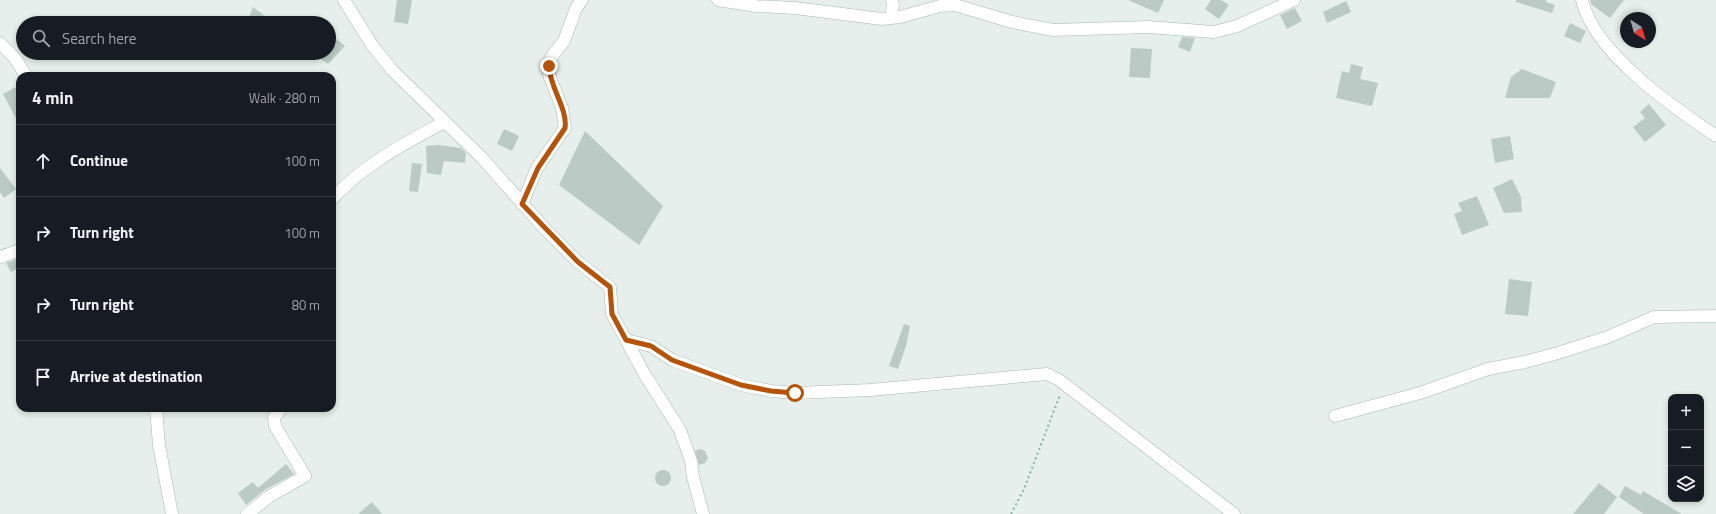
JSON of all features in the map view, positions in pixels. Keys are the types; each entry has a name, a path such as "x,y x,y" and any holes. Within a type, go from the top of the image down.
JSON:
{"street":[{"path":"344,0 356,22 392,70 482,158 522,204 578,262 610,287 612,314 680,430 691,461 693,477 703,514"},
{"path":"522,204 538,168 565,128 562,108 549,75 549,66 552,56 564,41 576,8 582,0"},
{"path":"718,0 756,6 795,8 867,18 891,18 940,6 955,5 1012,22 1053,30 1148,27 1214,32 1237,26 1294,0"},
{"path":"891,18 893,5 892,0"},
{"path":"1582,0 1589,17 1598,32 1620,59 1666,101 1716,136"},
{"path":"0,43 14,58 23,72"},
{"path":"336,195 347,183 368,167 444,122"},
{"path":"0,257 16,251"},
{"path":"1335,416 1420,393 1450,381 1488,369 1558,353 1608,337 1654,317 1716,316"},
{"path":"626,340 651,346 672,360 741,385 771,391 795,393 870,390 1044,374 1064,384 1234,514"},
{"path":"156,412 159,445 172,514"},
{"path":"247,514 270,496 305,476 275,426 274,418 278,412"}],"path":[{"path":"1011,514 1024,489 1064,384"}],"building":[{"path":"397,0 412,0 408,24 394,22"},
{"path":"1128,0 1164,0 1158,13"},
{"path":"1211,0 1221,0 1229,5 1219,19 1205,9"},
{"path":"1516,0 1546,0 1546,2 1555,5 1552,13 1516,2"},
{"path":"1590,0 1624,0 1610,18 1592,5"},
{"path":"1346,1 1351,12 1327,23 1323,12"},
{"path":"253,7 265,16 249,16"},
{"path":"1295,8 1302,21 1287,29 1280,15"},
{"path":"1570,23 1586,31 1580,43 1564,36"},
{"path":"1182,37 1195,38 1190,52 1178,47"},
{"path":"336,39 345,46 336,56"},
{"path":"1131,48 1152,49 1150,78 1129,77"},
{"path":"322,60 332,60 328,64"},
{"path":"1351,64 1363,67 1360,79 1378,83 1372,106 1336,98 1342,71 1349,73"},
{"path":"1522,69 1556,82 1550,98 1505,98 1511,77"},
{"path":"16,87 16,118 3,94"},
{"path":"1649,104 1666,125 1645,142 1633,127 1645,118 1640,112"},
{"path":"504,129 519,136 512,151 497,144"},
{"path":"585,131 663,206 639,245 559,185"},
{"path":"1510,136 1514,159 1495,163 1491,139"},
{"path":"438,145 461,148 466,153 465,163 444,161 441,175 427,173 426,146"},
{"path":"412,163 422,164 418,192 409,191"},
{"path":"0,168 16,189 4,198 0,192"},
{"path":"1512,179 1521,197 1522,212 1504,213 1493,188"},
{"path":"1477,196 1489,225 1462,235 1454,214 1462,211 1458,203"},
{"path":"16,259 16,269 11,272 6,263"},
{"path":"1509,279 1532,282 1528,316 1505,314"},
{"path":"904,324 910,326 906,346 898,369 889,366"},
{"path":"700,449 705,451 708,458 705,463 699,465 695,451"},
{"path":"286,464 294,474 266,489 246,505 238,493 253,482 258,488"},
{"path":"663,470 669,472 671,478 669,484 663,486 657,484 655,478 657,472"},
{"path":"1599,483 1617,497 1604,514 1573,514"},
{"path":"1625,486 1641,495 1643,491 1682,514 1644,514 1619,497"},
{"path":"372,502 382,514 358,514"}],"route":[{"path":"549,66 549,75 562,108 566,124 563,132 538,168 522,204 578,262 602,279 610,287 612,314 626,340 651,346 672,360 741,385 755,389 795,393"}]}
